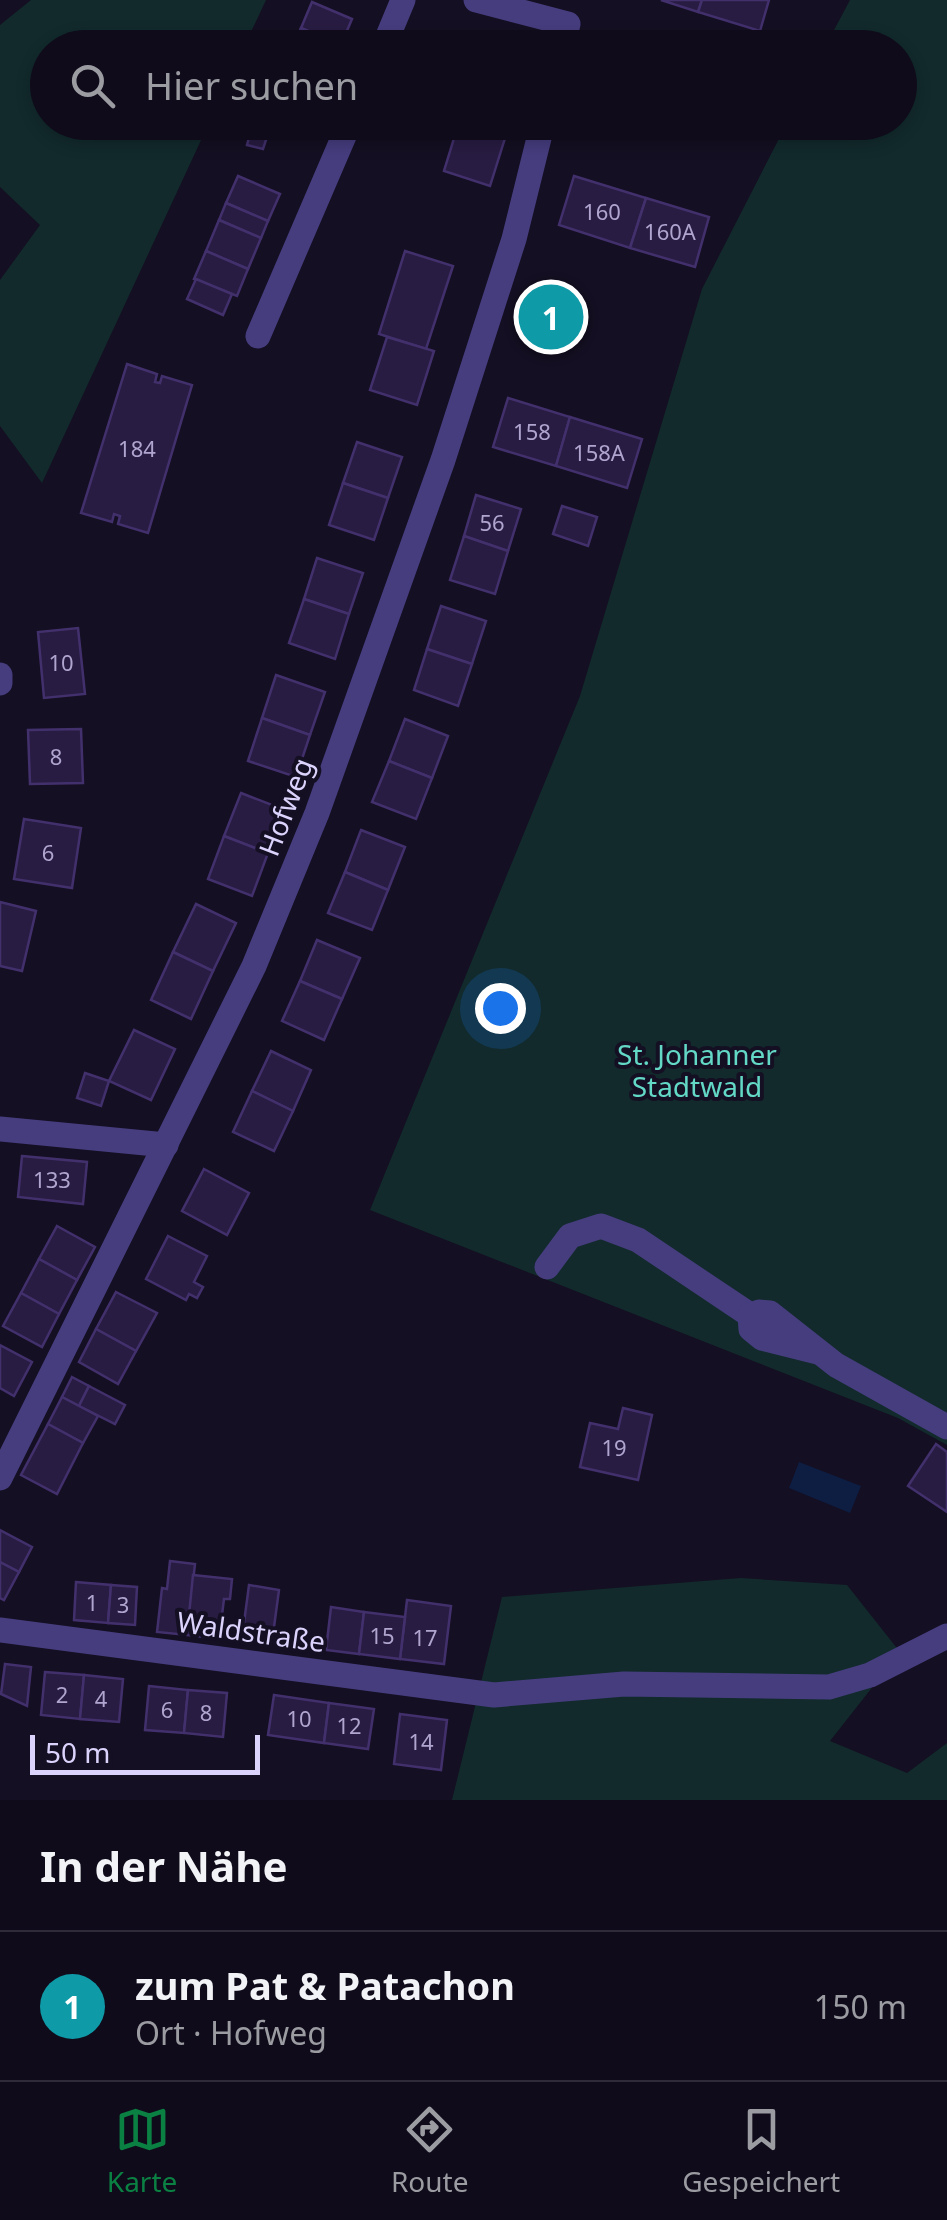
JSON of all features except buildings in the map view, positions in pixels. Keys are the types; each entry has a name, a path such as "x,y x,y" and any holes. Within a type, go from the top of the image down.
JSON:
{"street":[{"path":"390,30 403,0"},
{"path":"476,0 568,24 566,30"},
{"path":"258,336 342,140"},
{"name":"Hofweg","path":"0,1478 254,966 318,813 449,441 514,239 539,140"},
{"path":"0,675 0,683"},
{"path":"0,1129 166,1145"},
{"path":"547,1267 570,1236 601,1226 638,1240 750,1316 770,1313 836,1365 947,1426"},
{"name":"Waldstraße","path":"0,1630 494,1694 624,1684 829,1687 870,1676 947,1636"}],"green space":[{"path":"31,0 266,0 252,30 30,30 30,140 201,140 42,483 0,426 0,280 40,225 0,187 0,25"},
{"name":"St. Johanner Stadtwald","path":"850,0 947,0 947,1445 898,1418 370,1210 580,696 702,289 778,140 917,140 917,30 834,30"},
{"path":"741,1578 847,1585 900,1652 830,1741 907,1773 947,1743 947,1800 452,1800 502,1597"}],"water":[{"path":"799,1462 861,1486 850,1513 789,1488"}],"place":[{"name":"zum Pat & Patachon","path":"551,317"}]}
